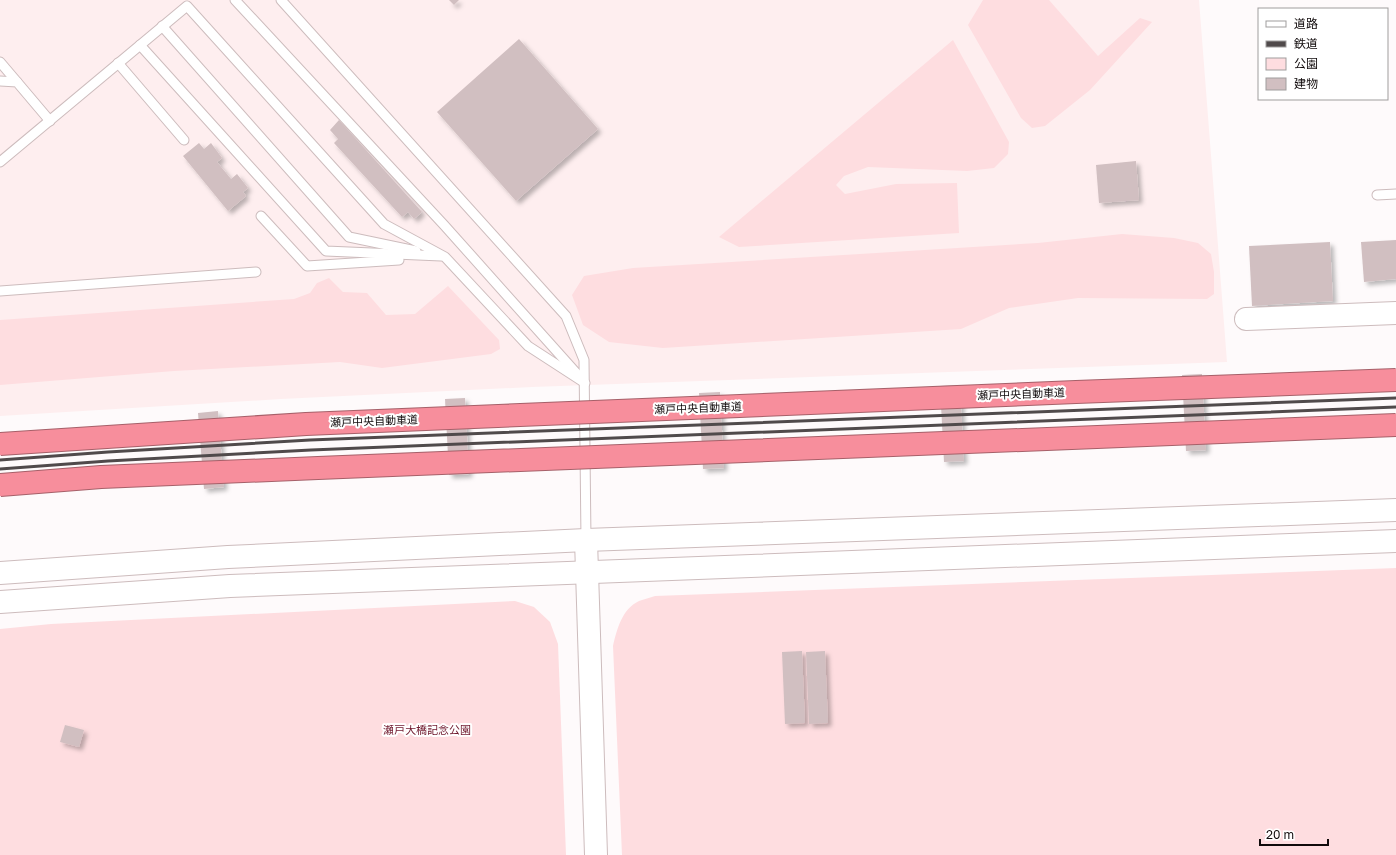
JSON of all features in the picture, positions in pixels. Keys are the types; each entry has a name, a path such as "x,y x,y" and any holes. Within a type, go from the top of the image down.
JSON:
{"highway":[{"name":"瀬戸中央自動車道","path":"0,444 306,424 1396,380"},
{"path":"0,485 101,477 310,468 1396,425"}],"street":[{"path":"1246,319 1396,313"},
{"path":"0,573 228,558 586,540 1396,510"},
{"path":"586,540 596,855"},
{"path":"0,602 230,586 1396,541"}],"lane":[{"path":"235,0 444,225 585,383"},
{"path":"281,0 566,316 584,360 586,540"},
{"path":"0,162 187,6 384,224 445,257 528,346 585,383"},
{"path":"162,26 349,237 445,257"},
{"path":"140,45 326,251 445,257"},
{"path":"0,62 50,121"},
{"path":"118,63 184,140"},
{"path":"0,81 17,82"},
{"path":"1377,195 1396,194"},
{"path":"261,216 307,266 445,257"},
{"path":"0,291 256,272"}],"shaded area":[{"path":"0,0 1199,0 1227,362 532,387 281,399 0,416"}],"green space":[{"path":"983,0 1049,0 1098,56 1140,18 1152,22 1090,90 1045,126 1032,128 1021,118 968,25"},
{"path":"953,40 1009,142 1008,154 994,168 967,171 868,167 844,176 836,185 845,194 896,184 957,183 959,233 739,247 719,237"},
{"path":"1122,234 1174,238 1198,243 1211,254 1214,272 1214,294 1207,299 1078,298 1009,308 961,329 663,348 609,342 583,325 572,295 584,276 633,268 1038,243"},
{"path":"329,278 343,292 367,293 386,315 415,314 448,286 499,340 500,349 491,354 382,368 340,362 174,371 0,385 0,320 294,299 310,293 317,283"},
{"path":"1396,568 1396,855 622,855 613,646 616,633 624,614 639,601 655,596"},
{"name":"瀬戸大橋記念公園","path":"515,601 534,607 550,622 558,644 566,855 0,855 0,629 51,624"}],"building":[{"path":"449,0 459,0 454,5"},
{"path":"519,39 598,129 516,201 437,112"},
{"path":"339,120 422,212 414,219 408,212 402,217 334,143 338,139 330,130"},
{"path":"199,143 204,149 211,143 222,158 217,162 231,179 237,174 248,188 243,192 246,196 228,211 183,156"},
{"path":"1136,161 1139,200 1099,203 1096,165"},
{"path":"1396,240 1396,279 1364,282 1361,242"},
{"path":"1330,242 1333,301 1252,306 1249,246"},
{"path":"1202,374 1206,450 1186,451 1182,375"},
{"path":"960,385 964,461 944,462 940,386"},
{"path":"720,392 724,468 703,469 699,393"},
{"path":"465,398 469,474 449,475 445,399"},
{"path":"218,411 224,487 204,489 198,413"},
{"path":"802,651 805,723 785,724 782,652"},
{"path":"825,651 828,723 809,724 806,652"},
{"path":"65,725 84,730 79,747 60,742"}],"railway":[{"path":"0,460 310,440 1396,398"},
{"path":"0,469 108,461 311,450 1396,407"}]}
